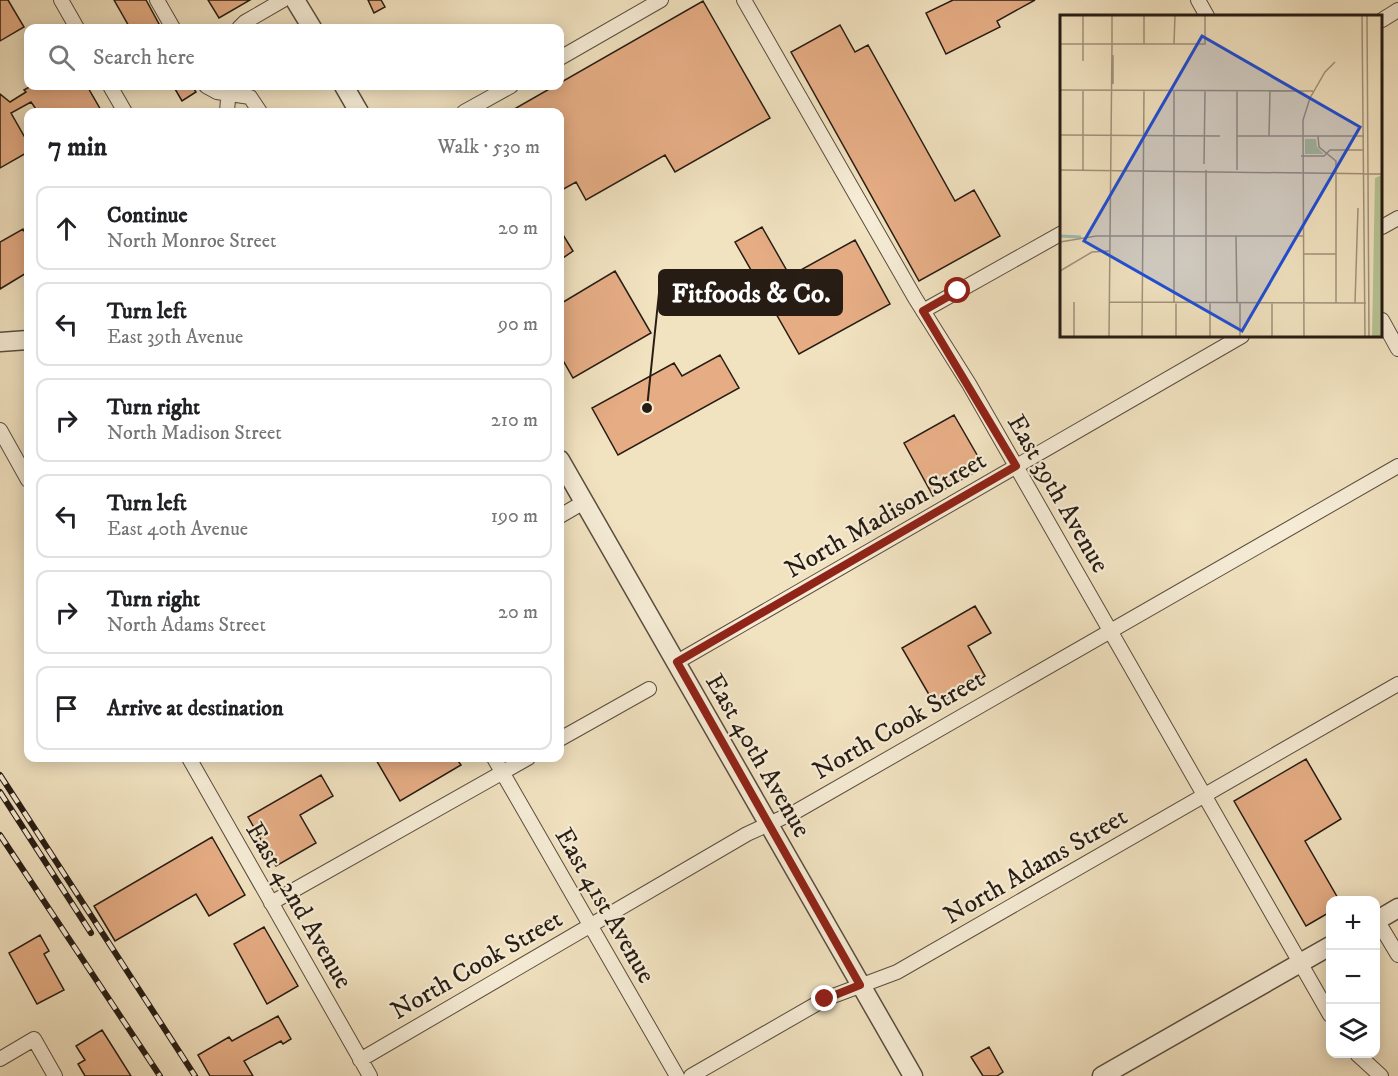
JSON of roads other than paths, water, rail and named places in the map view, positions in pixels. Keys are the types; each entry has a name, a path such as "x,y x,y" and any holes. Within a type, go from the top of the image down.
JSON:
{"street":[{"path":"61,0 75,24"},
{"path":"157,0 171,24"},
{"path":"243,24 283,0"},
{"path":"295,0 310,24"},
{"path":"564,56 661,0"},
{"name":"East 39th Avenue","path":"744,0 923,311 1016,466 1205,796 1294,967 1326,1009"},
{"path":"1198,0 1206,15"},
{"path":"1383,19 1398,10"},
{"path":"112,90 123,108"},
{"path":"212,90 229,90 250,97 257,108"},
{"path":"227,108 229,90"},
{"path":"346,90 356,108"},
{"path":"471,108 505,90"},
{"path":"1383,226 1398,218"},
{"path":"923,311 1060,234"},
{"path":"1383,322 1398,349"},
{"name":"North Madison Street","path":"677,662 1239,338"},
{"path":"0,342 24,340"},
{"path":"0,430 24,473"},
{"name":"North Cook Street","path":"360,1060 747,834 770,824 1398,466"},
{"name":"East 40th Avenue","path":"564,467 913,1076"},
{"path":"564,514 584,502"},
{"name":"North Adams Street","path":"692,1076 825,999 897,972 1398,684"},
{"path":"564,738 649,689"},
{"name":"East 42nd Avenue","path":"191,762 370,1076"},
{"name":"East 41st Avenue","path":"496,762 677,1076"},
{"path":"271,903 521,762"},
{"path":"1380,918 1398,908"},
{"path":"1380,926 1398,955"},
{"path":"1102,1076 1326,948"},
{"path":"0,1059 34,1039 56,1076"},
{"path":"1362,1058 1381,1076"}],"railway":[{"path":"0,775 195,1076"},
{"path":"0,792 91,933"},
{"path":"0,835 160,1076"}],"place":[{"name":"Fitfoods & Co.","path":"647,408"}]}
